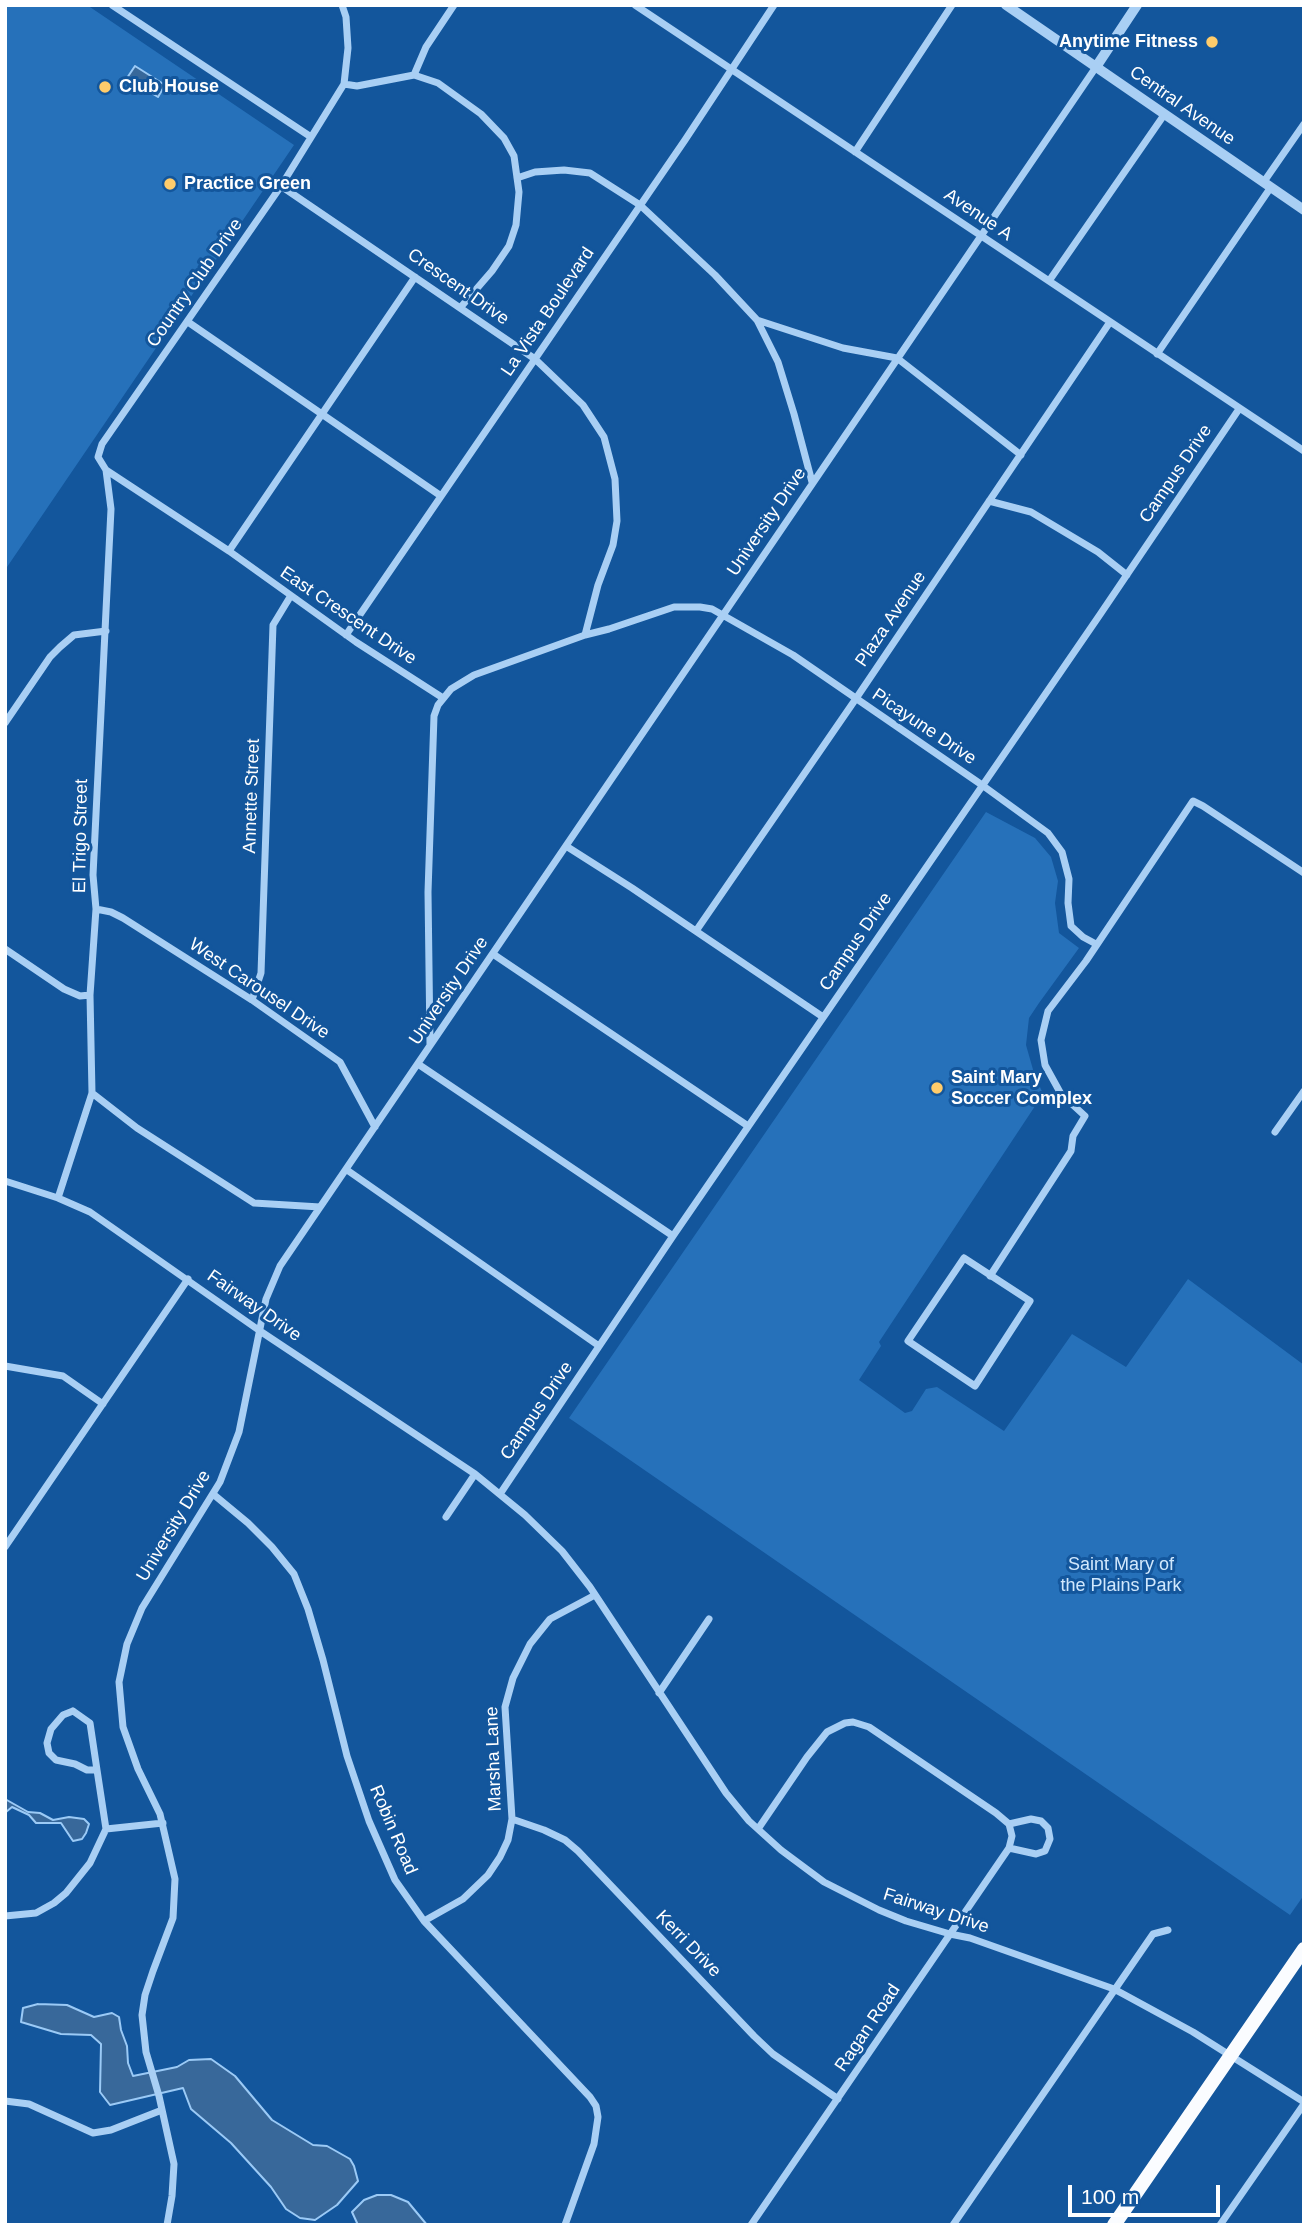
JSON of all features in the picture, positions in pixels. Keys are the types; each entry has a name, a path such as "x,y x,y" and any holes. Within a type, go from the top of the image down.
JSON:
{"highway":[{"path":"1114,2225 1304,1949"}],"street":[{"path":"112,5 311,137 344,84 348,48 346,17 342,5"},
{"path":"414,75 426,47 454,5"},
{"name":"Avenue A","path":"635,5 1304,451"},
{"name":"La Vista Boulevard","path":"346,635 774,5"},
{"path":"855,152 952,5"},
{"name":"Central Avenue","path":"1006,5 1304,211"},
{"path":"1096,67 1138,5"},
{"name":"University Drive","path":"162,2110 150,2065 142,2015 153,1971 173,1919 176,1879 160,1814 138,1769 123,1727 119,1682 127,1644 142,1608 220,1482 239,1432 266,1299 280,1266 1096,67"},
{"path":"344,84 357,86 414,75 438,83 481,114 504,138 514,156 519,192 516,225 509,246 492,271 460,308"},
{"path":"1049,281 1164,115"},
{"path":"1157,354 1304,124"},
{"name":"Country Club Drive","path":"106,470 98,457 102,444 281,186 311,137"},
{"path":"517,178 535,172 564,170 590,173 640,205 680,240 757,320 778,362 812,482"},
{"name":"Crescent Drive","path":"281,186 534,359 583,405 604,437 615,479 617,521 585,635"},
{"path":"229,551 415,277"},
{"path":"757,320 843,348 897,358 1021,455"},
{"path":"188,322 441,496"},
{"name":"Plaza Avenue","path":"696,931 1110,322"},
{"name":"Campus Drive","path":"500,1494 673,1236 1239,408"},
{"name":"East Crescent Drive","path":"106,470 229,551 346,635 443,698"},
{"name":"El Trigo Street","path":"58,1198 92,1093 90,995 96,909 93,875 111,509 106,470"},
{"path":"989,501 1031,512 1086,545 1127,575"},
{"name":"Annette Street","path":"252,1000 261,973 273,625 290,597"},
{"name":"Picayune Drive","path":"585,635 674,607 700,607 724,614 793,656 1048,833 1062,852 1069,879 1071,926 1096,944"},
{"path":"5,723 50,657 60,647 74,635 106,631"},
{"path":"430,1045 428,892 434,716 438,705 451,689 474,675 585,635"},
{"path":"990,1276 1071,1150 1073,1136 1085,1116 1061,1094 1045,1065 1041,1040 1048,1011 1078,973 1193,801 1304,873"},
{"path":"566,846 823,1017"},
{"name":"West Carousel Drive","path":"96,909 123,918 252,1000 340,1062 375,1127"},
{"path":"5,949 64,989 80,996 90,995"},
{"path":"493,954 748,1126"},
{"path":"418,1065 673,1236"},
{"path":"1275,1132 1304,1090"},
{"path":"92,1093 137,1128 254,1203 320,1207"},
{"path":"347,1170 599,1346"},
{"name":"Fairway Drive","path":"5,1181 58,1198 90,1212 260,1331 475,1474 500,1494 562,1551 595,1595 726,1794 758,1829 824,1882 879,1910 970,1938 1114,1989 1167,2016 1304,2103"},
{"path":"964,1258 990,1276 1030,1301 975,1386 908,1341 964,1258"},
{"path":"5,1548 188,1279"},
{"path":"5,1366 63,1376 103,1404"},
{"path":"446,1517 475,1474"},
{"name":"Robin Road","path":"213,1494 248,1522 294,1574 320,1647 348,1756 369,1821 396,1880 424,1921 596,2106 598,2118 594,2144 565,2225"},
{"name":"Marsha Lane","path":"424,1921 463,1899 488,1875 500,1857 508,1840 512,1819 505,1707 513,1678 530,1644 551,1619 595,1595"},
{"path":"659,1693 709,1619"},
{"path":"5,1916 36,1913 66,1893 90,1863 106,1829 90,1723 74,1711 63,1716 51,1729 47,1743 49,1753 56,1760 75,1763 87,1770 97,1770"},
{"path":"758,1829 827,1732 853,1722 869,1727 911,1754 1009,1824 1012,1836 1009,1848 1036,1854 1045,1851 1050,1839 1048,1828 1041,1821 1031,1819 1009,1824"},
{"name":"Kerri Drive","path":"512,1819 544,1829 572,1846 754,2036 773,2054 838,2099"},
{"path":"106,1829 163,1823"},
{"name":"Ragan Road","path":"751,2225 1009,1848"},
{"path":"953,2225 1153,1934 1167,1930"},
{"path":"5,2101 29,2104 93,2133 111,2130 162,2110 174,2164 167,2225"},
{"path":"1220,2225 1304,2103"}],"green space":[{"path":"5,5 87,5 294,145 5,570"},
{"name":"Saint Mary of the Plains Park","path":"986,812 1035,838 1051,857 1058,881 1055,903 1059,933 1079,948 1029,1018 1026,1045 1043,1094 879,1342 881,1346 859,1380 905,1413 912,1411 926,1389 937,1387 1004,1431 1072,1334 1126,1367 1188,1279 1304,1365 1304,1895 1290,1915 569,1418"}],"shaded area":[{"path":"135,66 165,85 158,97 127,78"},
{"path":"5,1799 28,1812 40,1813 53,1820 69,1817 84,1819 89,1824 86,1833 82,1839 73,1841 61,1823 36,1823 29,1815 12,1807 6,1812"},
{"path":"38,2004 67,2005 94,2017 112,2013 119,2017 133,2076 177,2067 189,2060 211,2059 235,2076 272,2120 313,2145 327,2146 350,2159 358,2181 337,2205 315,2220 300,2218 286,2209 271,2187 231,2143 191,2109 183,2088 110,2105 100,2092 101,2044 91,2035 61,2034 21,2022 23,2008"},
{"path":"377,2195 391,2195 408,2202 427,2225 358,2225 352,2212 364,2200"}],"place":[{"name":"Anytime Fitness","path":"1212,42"},
{"name":"Club House","path":"105,87"},
{"name":"Practice Green","path":"170,184"},
{"name":"Saint Mary Soccer Complex","path":"937,1088"}]}
